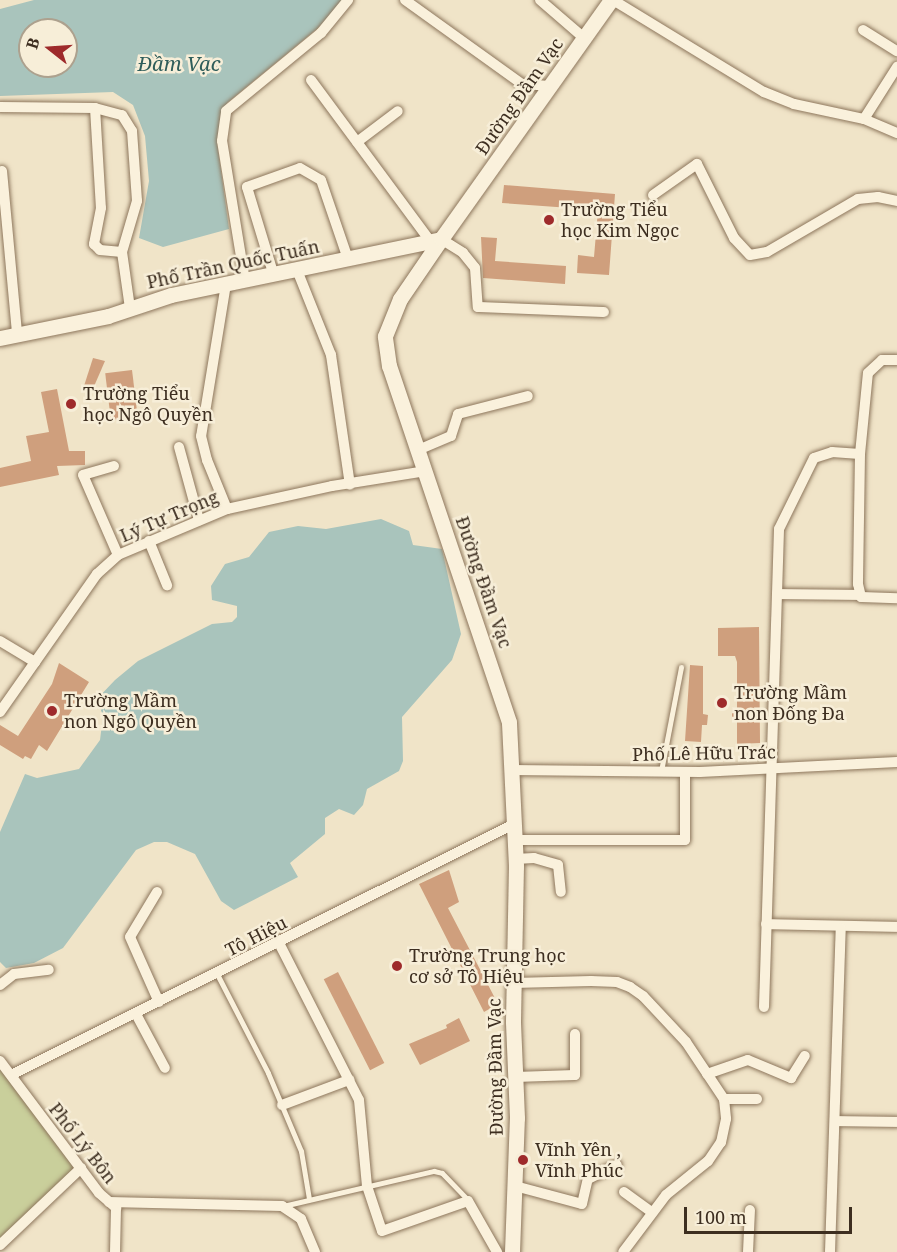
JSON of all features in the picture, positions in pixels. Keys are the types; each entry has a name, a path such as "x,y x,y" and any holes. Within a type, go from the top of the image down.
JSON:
{"street":[{"path":"245,281 222,141 226,111 321,33 348,0"},
{"path":"405,0 522,84 549,86"},
{"path":"540,0 584,38"},
{"path":"612,0 764,92 794,104 864,120 897,133"},
{"name":"Đường Đầm Vạc","path":"512,1252 515,1186 513,983 515,859 509,722 495,671 389,366 385,336 400,299 435,240 612,0"},
{"path":"863,30 897,51"},
{"path":"864,120 897,67"},
{"path":"311,80 435,240 463,253 475,268 478,307 604,312"},
{"path":"0,107 95,108 122,114 132,131 136,201 122,252 130,308"},
{"path":"95,108 101,208 94,244 100,250 122,252"},
{"path":"357,142 398,111"},
{"path":"653,195 697,164 735,238 750,255 767,252 858,200 878,197 897,201"},
{"path":"274,276 247,187 300,168 321,180 348,259"},
{"path":"2,171 17,334"},
{"name":"Phố Trần Quốc Tuấn","path":"0,338 130,308 171,295 274,276 435,240"},
{"path":"297,270 331,355 350,485"},
{"path":"226,284 201,436 207,460 227,509"},
{"path":"861,595 860,454 868,373 882,360 897,360"},
{"path":"418,450 451,436 458,414 528,396"},
{"path":"179,447 199,520"},
{"path":"764,1007 779,529 814,458 832,452 860,454"},
{"path":"114,466 83,476 118,555"},
{"name":"Lý Tự Trọng","path":"0,712 97,574 118,555 227,509 426,471"},
{"path":"149,541 167,585"},
{"path":"777,594 897,598"},
{"path":"0,641 35,662"},
{"name":"Phố Lê Hữu Trác","path":"511,770 685,772 772,770 897,762"},
{"path":"514,840 685,840 685,772"},
{"name":"Tô Hiệu","path":"11,1076 514,824"},
{"path":"515,859 534,858 558,865 561,892"},
{"path":"157,892 130,937 159,1002"},
{"path":"766,924 841,928 897,927"},
{"path":"830,1252 841,928"},
{"path":"279,943 349,1080 363,1119 367,1186 382,1231 468,1201 498,1252"},
{"path":"0,985 14,974 49,970"},
{"path":"513,983 591,981 617,982 630,987 643,996 686,1042 724,1099 726,1119 721,1142 708,1161 666,1195 623,1252"},
{"path":"136,1014 165,1068"},
{"path":"515,1077 575,1075 575,1034"},
{"path":"708,1074 748,1060 791,1078 805,1056"},
{"name":"Phố Lý Bôn","path":"0,1061 81,1168 116,1208 115,1252"},
{"path":"282,1105 349,1080"},
{"path":"724,1099 757,1099"},
{"path":"835,1121 897,1122"},
{"path":"515,1186 582,1204 588,1179 617,1165"},
{"path":"0,1245 81,1168"},
{"path":"624,1192 652,1212"},
{"path":"109,1202 282,1206 301,1219 315,1252"},
{"path":"748,1252 750,1210"}],"lane":[{"path":"661,771 681,667"},
{"path":"217,974 282,1105 301,1150 309,1199"},
{"path":"282,1206 434,1171 442,1173 468,1201"}],"green space":[{"path":"0,1064 81,1168 0,1245"}],"water":[{"name":"Đầm Vạc","path":"34,0 343,0 318,28 227,103 217,141 229,229 163,247 139,238 149,181 145,136 133,105 113,92 0,96 0,9"},
{"path":"381,519 409,531 413,545 442,549 461,634 452,660 402,717 403,761 399,771 367,789 363,805 354,815 339,809 325,818 325,834 290,863 298,877 234,910 221,901 195,854 167,842 154,842 136,850 63,948 34,963 6,968 0,962 0,832 25,774 37,778 79,769 100,740 103,716 97,699 115,680 138,661 212,624 232,622 237,617 237,606 212,600 211,586 225,564 249,557 269,532 298,526 326,529"}],"building":[{"path":"504,185 615,194 609,275 577,273 578,255 594,257 598,210 502,203"},
{"path":"481,237 497,238 495,261 566,266 565,284 483,278"},
{"path":"93,358 105,361 92,391 83,389"},
{"path":"132,370 138,417 111,420 105,373"},
{"path":"57,389 69,451 85,451 85,465 57,466 59,475 0,487 0,468 31,461 26,436 49,432 41,392"},
{"path":"759,627 760,743 737,744 737,721 732,721 732,708 737,708 737,662 735,656 718,656 718,628"},
{"path":"59,663 89,682 47,751 39,745 31,759 25,756 23,759 0,745 0,725 18,736 52,684"},
{"path":"690,665 703,666 703,714 708,715 707,725 702,725 701,742 685,741"},
{"path":"449,870 459,902 448,908 498,1004 484,1012 419,884"},
{"path":"338,972 384,1063 370,1070 324,979"},
{"path":"459,1018 470,1041 420,1065 409,1044 447,1028 446,1025"}],"place":[{"name":"Trường Tiểu học Kim Ngọc","path":"549,220"},
{"name":"Trường Tiểu học Ngô Quyền","path":"71,404"},
{"name":"Trường Mầm non Đống Đa","path":"722,703"},
{"name":"Trường Mầm non Ngô Quyền","path":"52,711"},
{"name":"Trường Trung học cơ sở Tô Hiệu","path":"397,966"},
{"name":"Vĩnh Yên , Vĩnh Phúc","path":"523,1160"}]}
